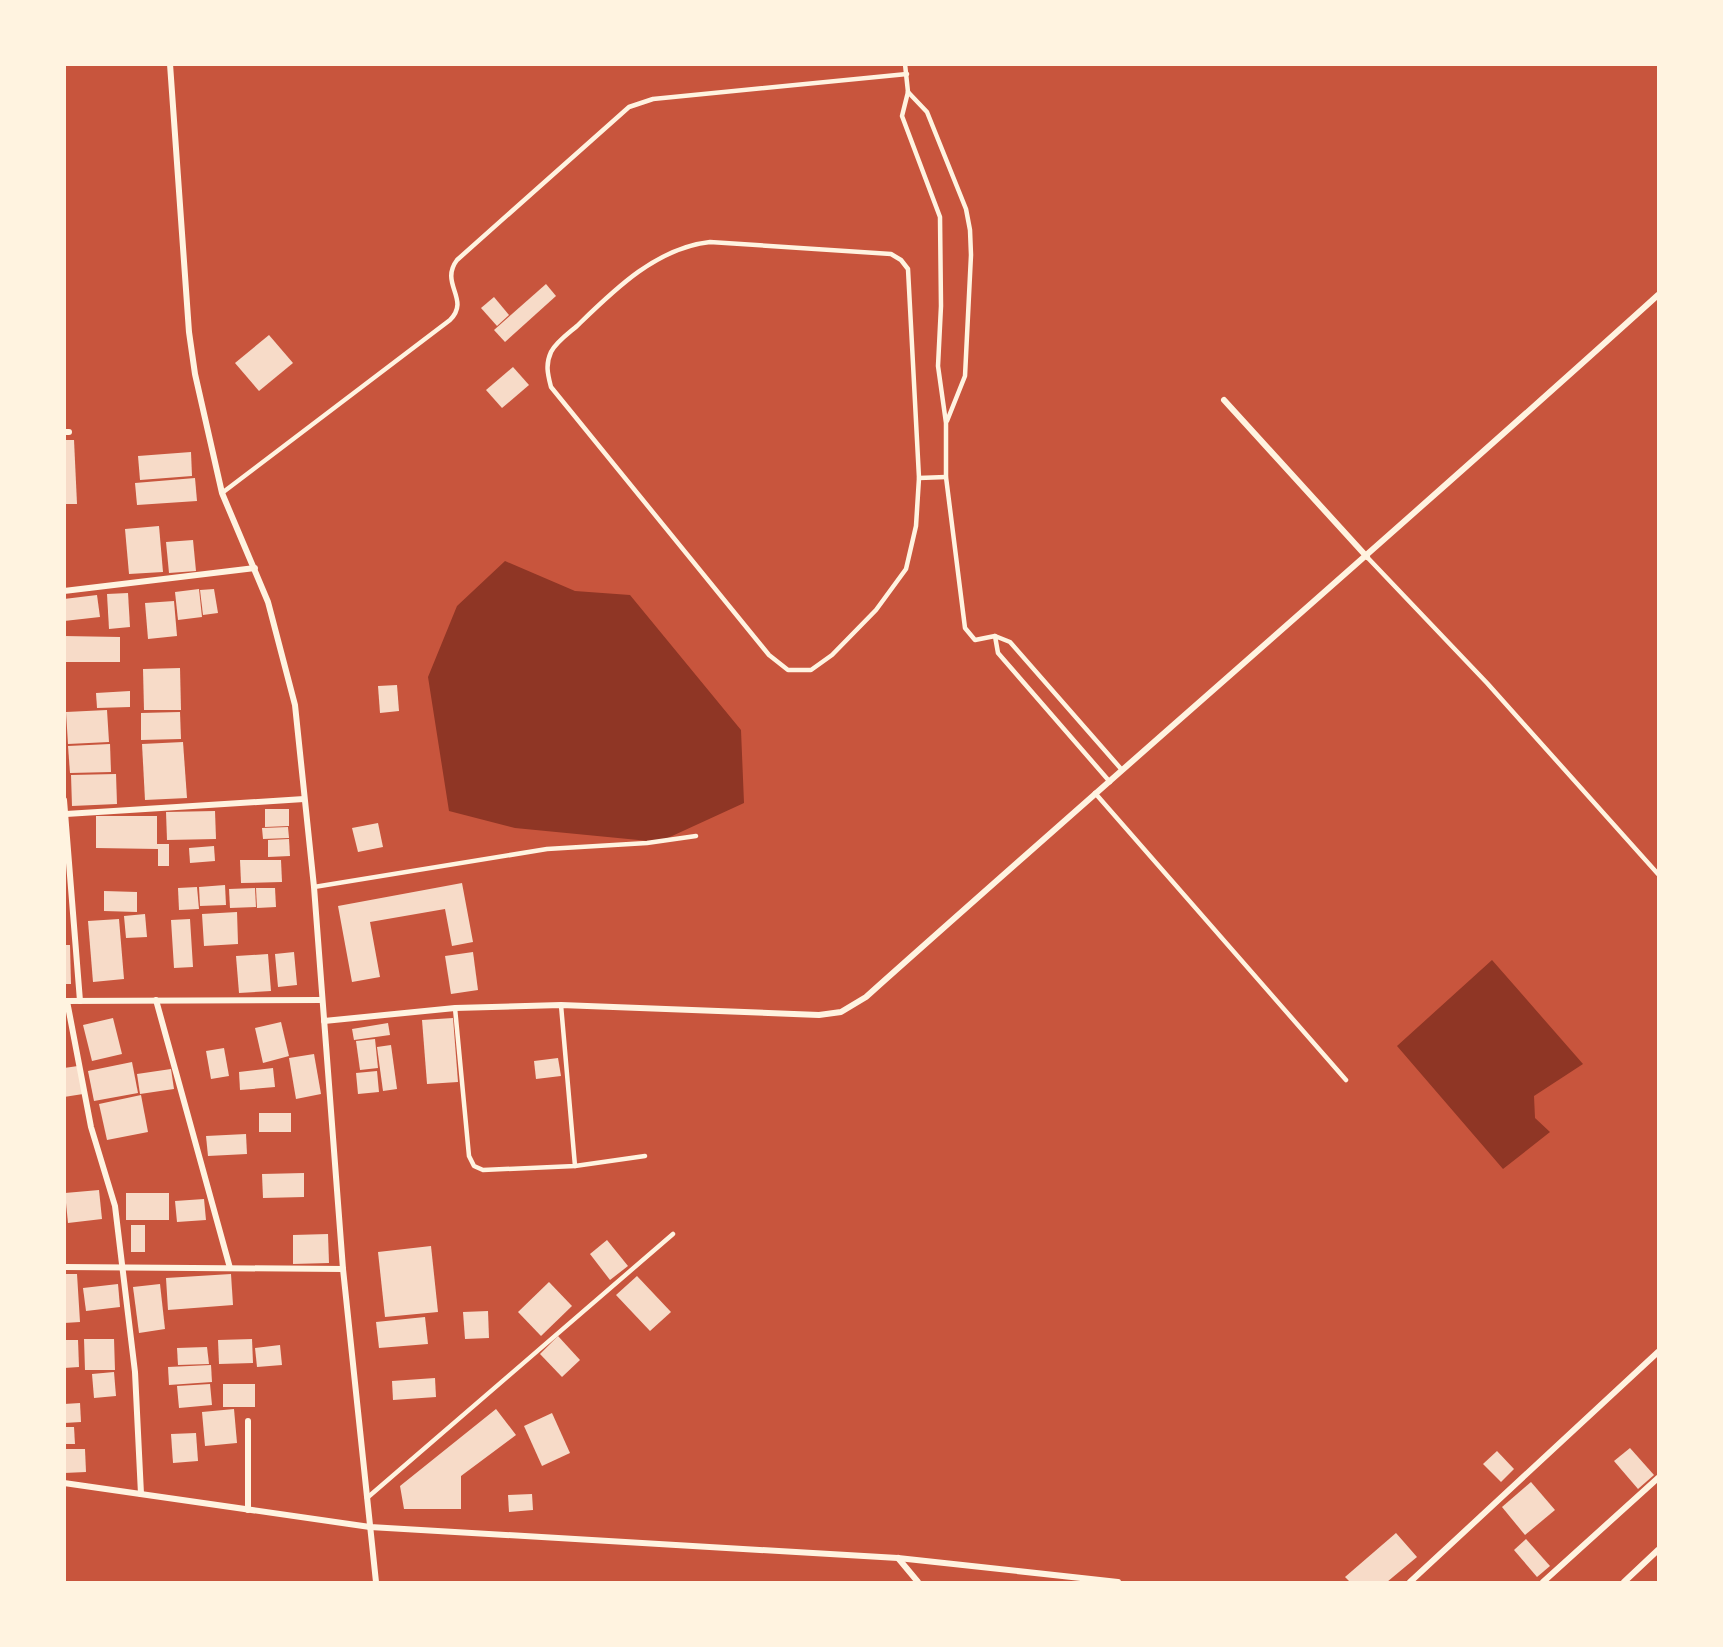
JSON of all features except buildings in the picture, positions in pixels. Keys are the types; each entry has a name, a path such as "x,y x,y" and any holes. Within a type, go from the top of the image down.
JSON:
{"street":[{"path":"170,64 189,332 195,374 222,493 255,568 270,610 295,705 314,887 343,1269 376,1582"},
{"path":"324,1021 455,1008 561,1005 819,1015 841,1012 866,997 1095,793 1367,557 1659,295"},
{"path":"1224,400 1367,557"},
{"path":"64,591 255,568"},
{"path":"66,814 304,799"},
{"path":"64,800 80,1001"},
{"path":"156,1000 230,1269"},
{"path":"141,1494 135,1372 115,1206 91,1127 66,1001 322,1000"},
{"path":"64,1267 343,1269"},
{"path":"1410,1582 1659,1352"},
{"path":"248,1421 248,1510"},
{"path":"1543,1582 1659,1478"},
{"path":"64,1483 370,1527 897,1558 1118,1582"},
{"path":"1624,1582 1659,1550"},
{"path":"897,1558 918,1582"}],"lane":[{"path":"905,64 908,92 902,116 932,191 942,230 938,366 946,423 946,477 965,628 975,640 995,636 1010,642 1122,770"},
{"path":"222,493 450,320 457,313 459,305 450,277 451,269 457,260 629,107 653,99 907,74"},
{"path":"908,92 927,112 966,209 970,230 971,255 965,376 946,423"},
{"path":"710,242 891,254 901,260 908,269 919,478 916,526 906,569 876,610 832,655 811,670 788,670 769,655 551,387 546,368 552,350 634,275 672,251 690,244 710,242"},
{"path":"919,478 946,477"},
{"path":"1367,557 1487,683 1659,874"},
{"path":"995,636 998,653 1110,782"},
{"path":"1095,793 1346,1080"},
{"path":"314,887 547,849 647,843 696,836"},
{"path":"561,1005 575,1166"},
{"path":"455,1008 464,1120 469,1156 474,1166 483,1170 575,1166 645,1156"},
{"path":"367,1498 673,1234"}],"shaded area":[{"path":"505,561 575,591 630,595 741,730 744,803 659,842 515,828 449,811 428,677 457,606"},
{"path":"1492,960 1583,1064 1534,1096 1535,1118 1550,1132 1503,1169 1397,1046"}]}
